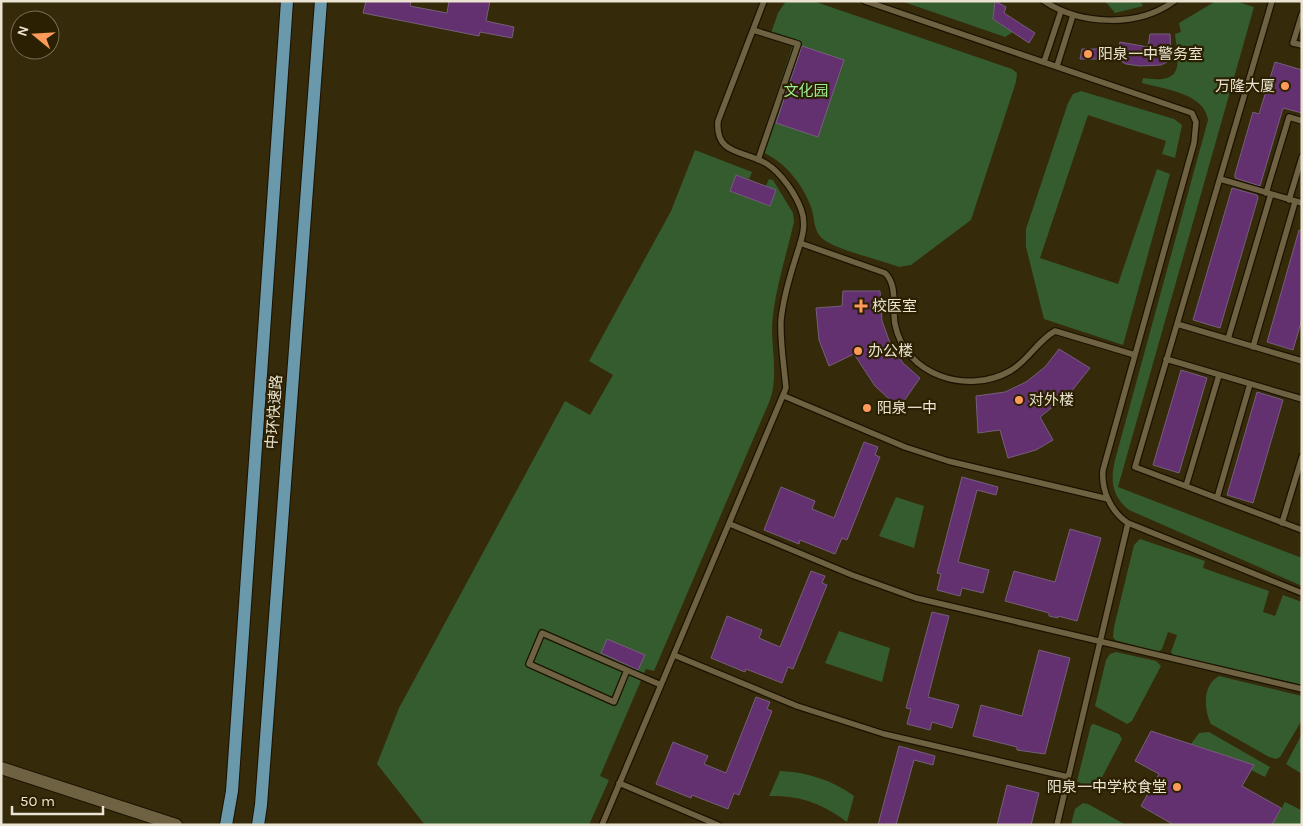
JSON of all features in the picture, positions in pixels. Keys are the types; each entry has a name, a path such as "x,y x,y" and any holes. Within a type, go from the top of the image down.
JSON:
{"main road":[{"name":"中环快速路","path":"226,825 233,782 287,1"},
{"name":"中环快速路","path":"258,825 262,795 321,1"},
{"path":"1,768 176,825"}],"lane":[{"path":"602,825 786,388 781,331 782,312 805,227 796,199 773,170 758,160 728,148 721,140 717,130 718,120 764,1"},
{"path":"865,1 1188,110 1192,113 1196,122 1194,143 1103,470 1103,485 1117,514 1128,523 1302,593"},
{"path":"1044,1 1061,11 1073,15 1104,20 1126,19 1144,15 1174,1"},
{"path":"1272,1 1135,467 1302,530"},
{"path":"1044,62 1061,11"},
{"path":"1302,14 1293,42 1302,45"},
{"path":"1057,66 1073,15"},
{"path":"753,30 798,44 758,160"},
{"path":"1228,339 1289,117 1302,121"},
{"path":"1253,347 1295,202 1302,157"},
{"path":"1220,179 1295,202"},
{"path":"800,243 885,273 890,278 893,286 895,323 902,342 919,364 931,372 948,379 970,383 1001,376 1021,364 1048,335 1055,331 1135,355"},
{"path":"1177,324 1302,361"},
{"path":"1166,359 1302,399"},
{"path":"1186,486 1219,375"},
{"path":"1217,498 1250,384"},
{"path":"784,396 905,447 940,458 1108,498"},
{"path":"1282,523 1302,457"},
{"path":"1057,825 1128,523"},
{"path":"730,524 852,575 916,598 1302,688"},
{"path":"628,670 614,702 529,664 542,633 628,670 661,685"},
{"path":"674,655 797,706 884,734 1068,778"},
{"path":"619,783 718,825"}],"green space":[{"path":"786,1 813,1 1012,69 1017,73 1016,82 971,220 911,265 899,267 848,251 823,239 817,232 808,199 798,183 786,168 764,153 772,129 766,126 794,41 771,33 778,13"},
{"path":"901,1 995,1 993,19 1013,32 1005,37"},
{"path":"1105,1 1140,1 1143,6 1115,13"},
{"path":"1216,1 1235,1 1254,7 1118,487 1302,558 1302,586 1129,510 1123,505 1114,488 1115,460 1208,120 1205,111 1191,98 1171,90 1142,83 1143,78 1166,78 1172,75 1176,70 1177,64 1175,34 1181,32 1179,23"},
{"path":"1081,91 1174,119 1182,125 1175,158 1162,154 1166,141 1088,115 1040,258 1118,284 1157,169 1170,174 1123,345 1044,319 1026,247 1026,229 1068,103 1073,94"},
{"path":"695,150 752,172 749,179 736,175 731,191 770,206 776,190 766,186 769,179 773,180 793,213 794,222 773,314 774,382 770,400 654,671 646,669 600,776 609,780 589,825 425,825 377,764 399,708 565,401 590,415 613,375 589,361 671,211"},
{"path":"896,497 924,506 914,548 879,536"},
{"path":"1140,539 1205,561 1203,568 1269,591 1263,612 1275,616 1283,595 1302,602 1302,685 1173,655 1171,652 1177,635 1168,632 1162,649 1158,652 1115,640 1113,637 1114,627 1134,545"},
{"path":"839,631 890,648 882,682 825,663"},
{"path":"1116,652 1156,661 1161,666 1132,721 1127,724 1095,706 1106,660 1110,654"},
{"path":"1219,676 1302,696 1302,720 1280,757 1276,759 1269,757 1211,724 1206,705 1207,691 1213,680"},
{"path":"1094,724 1119,734 1122,739 1097,787 1091,790 1077,781 1091,725"},
{"path":"1209,732 1270,767 1265,777 1251,770 1253,765 1191,744 1199,733"},
{"path":"1302,734 1302,774 1286,764"},
{"path":"780,771 800,773 828,781 854,796 847,822 829,810 811,802 791,797 769,796"},
{"path":"1285,802 1302,809 1302,825 1272,825"},
{"path":"1083,803 1126,825 1071,825 1075,809"}],"building":[{"path":"366,1 411,1 410,6 447,13 449,1 490,1 486,21 514,27 512,38 480,32 479,36 363,13"},
{"path":"995,1 1006,7 1004,13 1035,33 1029,43 993,19"},
{"path":"1150,34 1170,34 1171,55 1169,61 1161,65 1140,66 1126,64 1117,59 1080,59 1082,49 1118,49 1120,42 1148,47"},
{"name":"文化园","path":"802,46 844,60 818,137 776,123"},
{"path":"1275,62 1302,70 1302,113 1283,108 1260,186 1235,178 1235,174 1253,112 1259,114"},
{"path":"736,175 776,190 770,206 730,191"},
{"path":"1232,188 1257,195 1258,198 1220,328 1193,320"},
{"path":"1299,230 1302,231 1302,319 1293,350 1267,342"},
{"name":"办公楼","path":"843,291 880,291 882,321 890,343 903,363 920,378 899,408 875,386 854,354 829,366 819,340 816,308 842,306"},
{"name":"对外楼","path":"1059,349 1090,368 1070,393 1040,417 1053,440 1036,450 1008,458 1000,430 978,433 976,396 1005,392 1026,382 1045,367"},
{"path":"1181,370 1207,378 1179,473 1153,465"},
{"path":"1257,392 1283,400 1253,503 1227,495"},
{"path":"864,442 878,447 875,455 880,457 847,540 842,538 835,554 800,540 799,544 764,530 781,487 815,501 812,509 834,518"},
{"path":"962,477 998,487 996,495 977,490 958,562 989,570 983,593 962,588 960,596 937,590 941,574 937,573"},
{"path":"1070,529 1101,538 1077,621 1058,616 1058,618 1049,616 1049,613 1005,601 1014,571 1055,582"},
{"path":"811,571 825,576 822,583 827,585 793,669 788,667 782,683 746,669 745,672 711,658 727,616 762,630 759,638 780,647"},
{"path":"932,612 949,616 928,697 959,705 952,728 932,722 930,730 907,724 911,709 906,708"},
{"path":"607,639 645,655 638,670 601,653"},
{"path":"1039,650 1070,658 1045,754 1017,750 1017,747 973,736 981,705 1022,716"},
{"path":"756,697 770,702 767,709 772,711 739,795 734,793 728,809 692,795 691,798 656,784 673,742 708,756 704,764 726,773"},
{"path":"1151,731 1254,765 1242,786 1281,808 1272,825 1174,825 1141,806 1159,774 1135,761"},
{"path":"899,746 935,756 933,765 914,760 896,825 878,825"},
{"path":"1007,785 1039,793 1031,825 997,825"}],"place":[{"name":"阳泉一中警务室","path":"1088,54"},
{"name":"万隆大厦","path":"1285,86"},
{"name":"校医室","path":"861,306"},
{"name":"办公楼","path":"858,351"},
{"name":"对外楼","path":"1019,400"},
{"name":"阳泉一中","path":"867,408"},
{"name":"阳泉一中学校食堂","path":"1177,787"}]}
